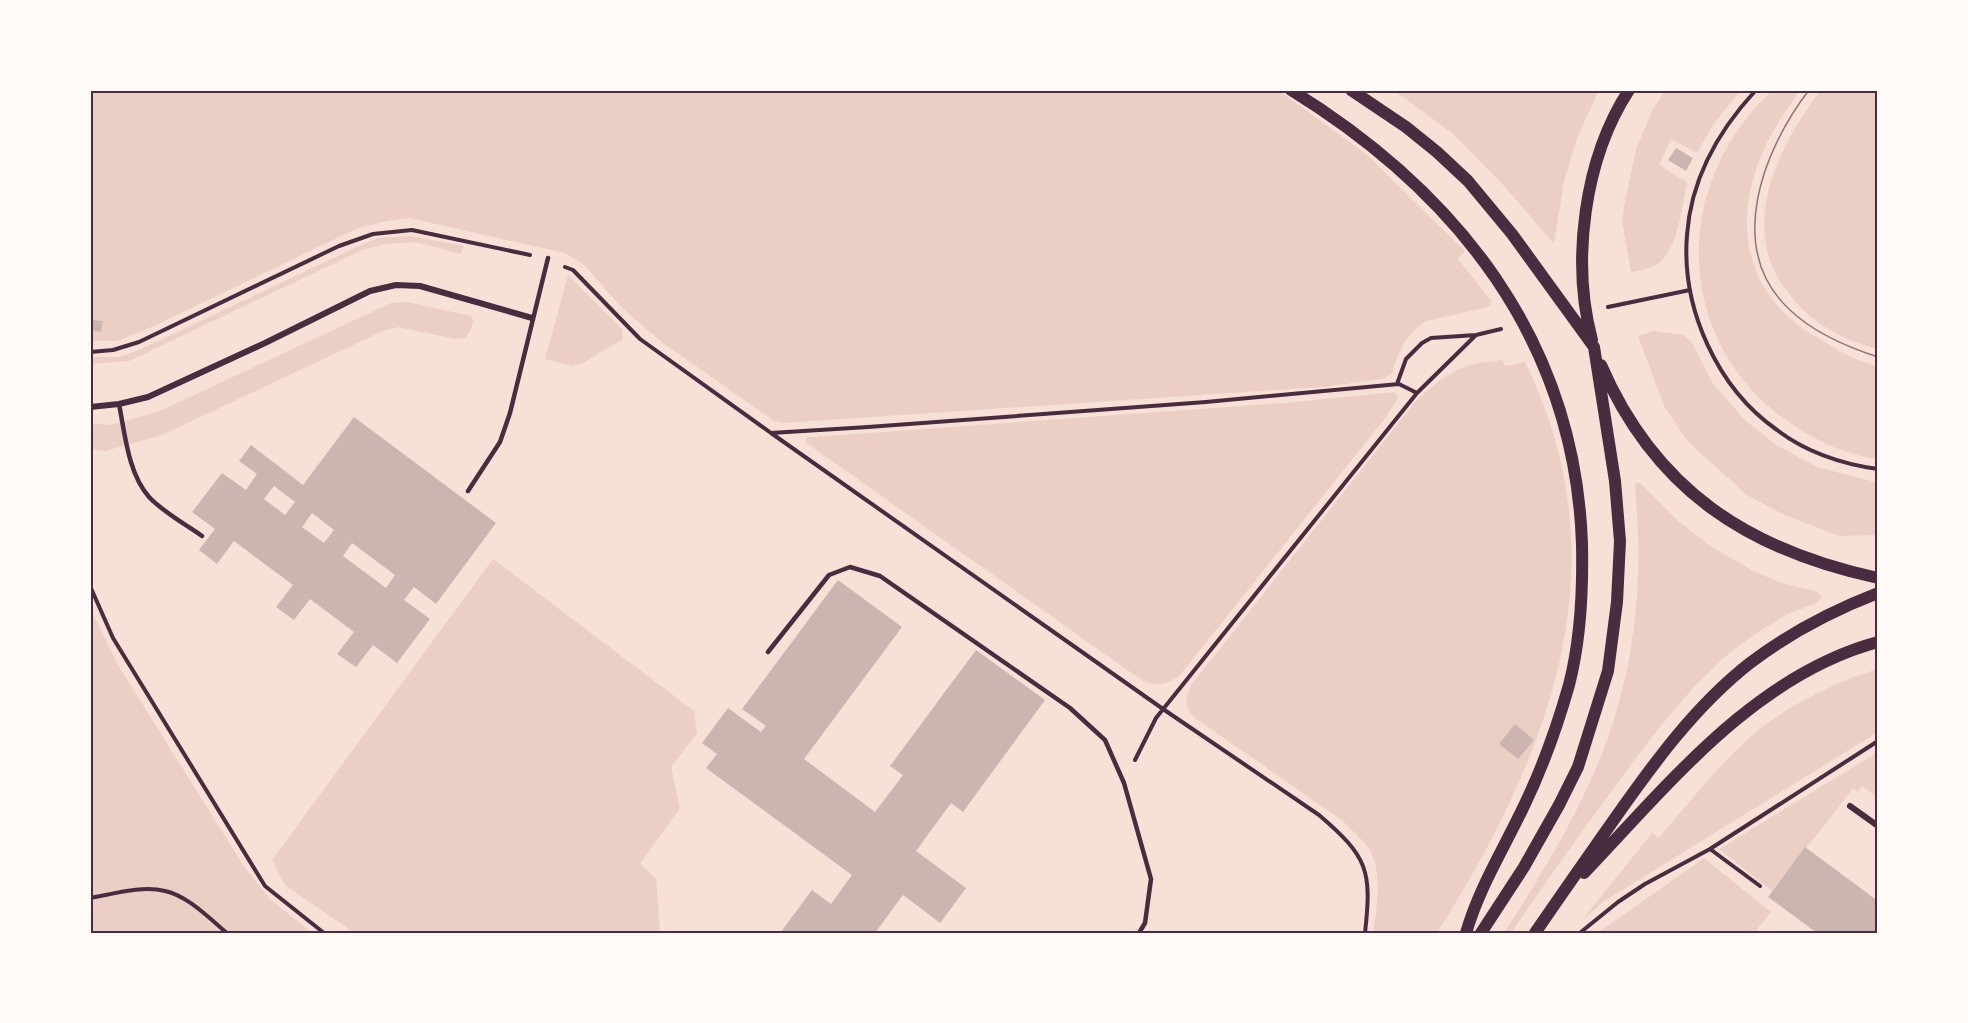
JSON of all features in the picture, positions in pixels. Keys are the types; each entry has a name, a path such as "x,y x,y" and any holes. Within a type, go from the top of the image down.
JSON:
{"main road":[{"path":"1291,90 1343,123 1383,155 1473,246 1509,299 1540,359 1562,418 1575,468 1581,519 1583,583 1577,640 1569,683 1540,770 1484,884 1466,933"},
{"path":"1351,90 1406,127 1437,152 1491,206 1594,347 1622,408 1647,446 1682,485 1719,516 1775,547 1878,579"},
{"path":"1481,933 1524,867 1569,786 1578,767 1608,671 1617,602 1620,541 1615,481 1594,347 1586,315 1582,259 1586,218 1595,170 1606,133 1629,90"},
{"path":"1535,933 1647,772 1720,689 1750,663 1776,645 1878,593"},
{"path":"1554,905 1701,750 1738,717 1784,685 1823,663 1878,642"}],"street":[{"path":"90,407 119,404 148,397 370,291 396,285 420,286 532,318"},
{"path":"1850,806 1878,826"}],"lane":[{"path":"468,491 500,442 520,378 532,318 548,258"},
{"path":"119,404 133,468 143,489 151,499 202,536"},
{"path":"768,652 830,575 850,567 880,576 1070,708 1105,740 1124,783 1151,879 1145,923 1138,933"}],"path":[{"path":"1756,90 1721,133 1706,162 1695,191 1686,255 1690,290 1702,331 1726,376 1744,400 1776,430 1820,454 1878,469"},
{"path":"90,352 113,350 140,342 339,246 373,234 412,230 548,258 573,270 640,339 1163,709 1320,814 1356,850 1366,872 1369,903 1365,933"},
{"path":"1124,783 1156,718 1163,709 1417,393 1476,334 1431,338 1422,343 1406,359 1397,385"},
{"path":"771,433 868,428 1182,404 1397,385 1417,393"},
{"path":"90,586 113,638 265,886 324,933"},
{"path":"1581,932 1618,902 1710,849 1878,741"},
{"path":"1710,849 1760,886"},
{"path":"90,898 144,890 164,890 206,915 226,933"}],"shaded area":[{"path":"90,90 1278,90 1366,154 1465,251 1458,259 1492,302 1488,307 1427,321 1404,343 1392,373 1383,379 1322,387 783,423 774,421 663,343 624,310 584,265 565,253 409,218 358,228 154,326 117,341 90,341"},
{"path":"1393,90 1599,90 1577,138 1564,182 1554,244 1505,187 1452,133"},
{"path":"1665,90 1741,90 1713,125 1697,153 1671,139 1659,165 1687,182 1676,235 1672,246 1658,264 1631,272 1622,221 1624,206 1636,149 1652,111"},
{"path":"1773,90 1800,90 1766,145 1755,173 1749,200 1747,227 1750,252 1758,276 1772,299 1791,319 1846,354 1878,366 1878,459 1839,449 1779,415 1744,381 1719,341 1704,299 1699,254 1703,210 1717,167 1741,126"},
{"path":"1821,90 1878,90 1878,349 1865,346 1829,330 1808,314 1798,305 1780,281 1768,252 1764,228 1766,203 1772,178 1793,131"},
{"path":"411,236 464,246 461,254 416,242 386,244 362,250 129,361 90,364 90,357 119,357 141,349 378,238"},
{"path":"568,275 622,329 623,339 583,363 572,366 545,359"},
{"path":"407,302 471,316 474,321 465,338 456,339 398,327 383,331 162,435 105,451 90,449 90,423 110,425 160,411 391,303"},
{"path":"1653,331 1683,335 1691,341 1713,384 1745,420 1776,445 1817,467 1878,483 1878,535 1840,536 1784,515 1747,495 1688,442 1664,406 1638,336"},
{"path":"1502,360 1505,366 1525,362 1555,438 1569,512 1571,585 1561,657 1540,728 1512,797 1477,866 1437,933 1373,933 1378,895 1377,875 1373,857 1364,842 1343,821 1195,718 1187,706 1187,698 1192,684 1415,402 1440,380 1461,368"},
{"path":"1394,392 1398,398 1386,417 1180,675 1163,684 1143,681 805,442 807,437 1284,403"},
{"path":"1640,483 1676,519 1710,546 1755,572 1785,584 1816,591 1822,597 1810,606 1786,615 1747,640 1720,661 1698,683 1635,759 1511,933 1504,933 1575,812 1609,735 1626,674 1636,612 1638,550 1635,484"},
{"path":"493,559 694,711 697,733 671,767 680,808 640,864 656,878 660,933 354,933 285,885 272,860"},
{"path":"90,608 118,665 243,865 269,898 312,933 90,933"},
{"path":"1878,669 1878,732 1603,902 1582,920 1652,833 1659,838 1714,774 1749,738 1793,706 1844,681"},
{"path":"1878,752 1878,798 1862,786 1858,792 1853,788 1772,891 1719,849"},
{"path":"1704,858 1771,912 1754,933 1598,933"}],"building":[{"path":"1676,148 1693,158 1686,171 1668,160"},
{"path":"90,320 103,321 101,332 90,330"},
{"path":"354,417 496,523 436,604 414,587 404,600 430,619 397,663 373,645 356,667 337,654 354,632 310,599 294,620 276,607 293,585 234,541 217,564 199,550 215,529 192,512 222,473 246,490 257,474 239,461 251,445 303,485","holes":["274,486 295,502 285,515 264,499","312,513 334,530 324,543 302,527","352,543 395,575 386,588 343,556"]},
{"path":"838,580 902,627 804,759 875,812 903,775 890,766 976,650 1045,700 963,812 951,803 916,851 966,888 940,923 903,895 875,933 780,933 812,890 831,904 852,875 706,768 717,754 702,743 728,708 761,732 766,726 742,709"},
{"path":"1515,724 1534,740 1518,759 1499,744"},
{"path":"1805,847 1878,901 1878,933 1817,933 1768,897"}],"tram line":[{"path":"1809,90 1777,141 1765,170 1758,200 1755,229 1759,258 1770,285 1799,318 1831,338 1878,357"}]}
